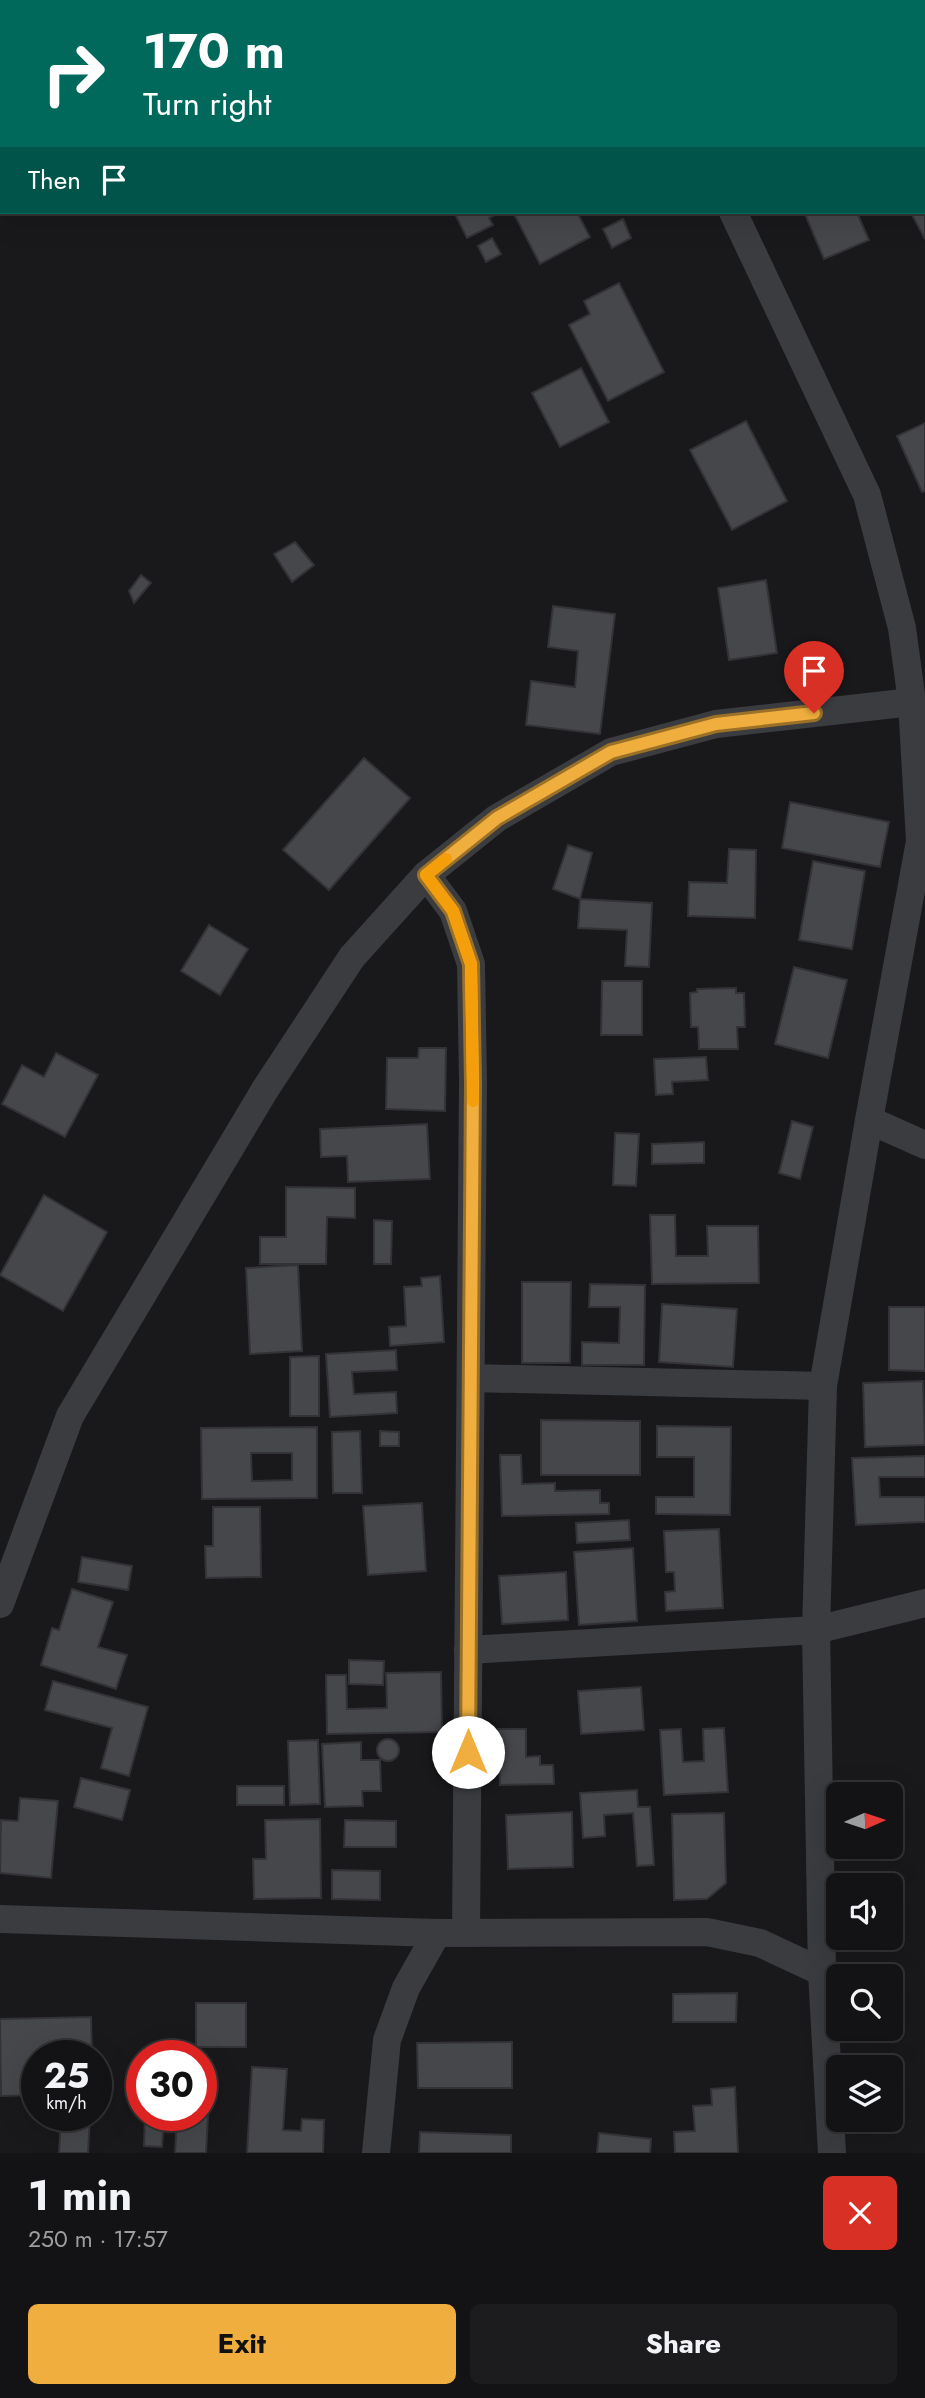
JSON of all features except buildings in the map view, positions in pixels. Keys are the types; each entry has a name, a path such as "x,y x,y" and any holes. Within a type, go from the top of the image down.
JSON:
{"street":[{"path":"734,214 867,495 902,628 912,702 920,841 823,1387 816,1630 822,1972 832,2153"},
{"path":"0,1604 70,1416 266,1088 352,957 426,875 497,818 611,752 716,724 912,702"},
{"path":"426,875 453,911 471,964 471,1378 466,1933"},
{"path":"869,1120 925,1145"},
{"path":"471,1378 823,1387"},
{"path":"468,1650 816,1630 925,1603"},
{"path":"0,1919 437,1934 707,1932 760,1944 822,1972"},
{"path":"376,2153 387,2040 406,1988 437,1934"}],"slow traffic":[{"path":"446,859 426,875 453,911 471,964 473,1101"}],"route":[{"path":"468,1752 473,1082 471,964 453,911 426,875 497,818 611,752 716,724 814,713"}]}
